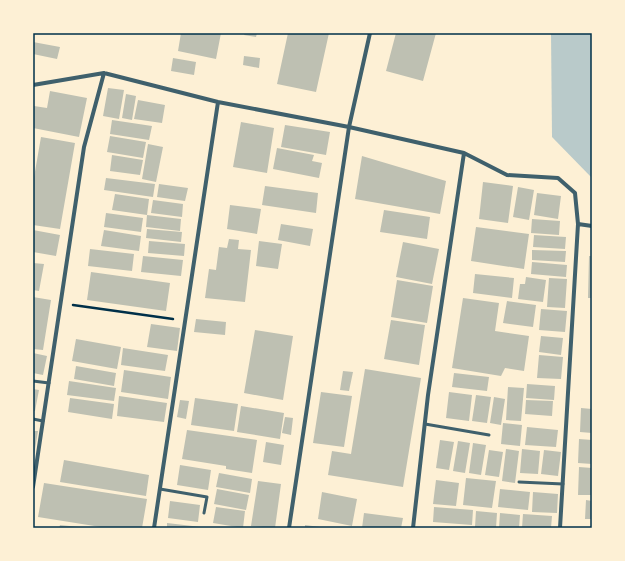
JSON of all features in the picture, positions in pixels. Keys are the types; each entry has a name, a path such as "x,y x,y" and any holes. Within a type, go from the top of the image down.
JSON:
{"street":[{"path":"289,528 349,127 370,33"},
{"path":"33,85 104,73 218,102 349,127 464,153 507,175 558,178 575,193 578,224 560,528"},
{"path":"33,487 84,147 104,73"},
{"path":"154,528 218,102"},
{"path":"412,528 425,424 464,153"},
{"path":"578,224 592,226"}],"lane":[{"path":"33,380 49,383"},
{"path":"33,419 43,421"},
{"path":"425,424 489,435"},
{"path":"519,482 563,484"},
{"path":"160,489 207,497 204,513"}],"path":[{"path":"61,304 185,320"}],"shaded area":[{"path":"551,33 592,33 592,178 552,137"}],"building":[{"path":"181,33 221,33 216,59 178,51"},
{"path":"245,33 257,33 256,37 244,35"},
{"path":"288,33 329,33 316,92 277,84"},
{"path":"396,33 436,33 423,81 386,71"},
{"path":"33,42 60,47 57,59 33,54"},
{"path":"244,56 260,58 259,68 243,65"},
{"path":"173,58 196,62 194,75 171,71"},
{"path":"108,88 124,90 119,119 103,116"},
{"path":"50,91 87,98 79,137 33,128 34,106 47,108"},
{"path":"126,94 136,96 132,120 122,118"},
{"path":"138,100 165,105 162,123 134,119"},
{"path":"112,120 152,126 149,140 110,134"},
{"path":"241,122 274,128 267,173 233,167"},
{"path":"285,125 330,132 326,155 281,147"},
{"path":"110,136 146,142 143,158 107,152"},
{"path":"41,137 75,143 60,229 33,225 33,183"},
{"path":"148,144 163,147 156,182 142,179"},
{"path":"277,148 314,155 312,161 322,163 319,178 273,169"},
{"path":"112,155 143,160 140,175 110,171"},
{"path":"362,156 446,181 440,214 355,199"},
{"path":"106,178 155,184 153,197 104,190"},
{"path":"483,182 513,186 508,223 479,219"},
{"path":"159,184 188,188 185,201 157,197"},
{"path":"265,186 318,193 316,213 262,205"},
{"path":"518,187 534,190 529,220 513,217"},
{"path":"537,193 561,196 558,219 534,215"},
{"path":"115,194 149,199 147,215 112,210"},
{"path":"153,200 183,204 182,217 151,213"},
{"path":"230,205 261,209 257,234 227,229"},
{"path":"384,210 430,217 427,239 380,232"},
{"path":"106,213 143,218 141,232 104,227"},
{"path":"147,215 181,219 180,231 146,227"},
{"path":"532,219 560,221 559,235 531,233"},
{"path":"281,224 313,229 310,246 278,240"},
{"path":"476,227 529,234 524,269 471,261"},
{"path":"147,229 182,232 181,242 146,238"},
{"path":"33,230 60,235 56,256 33,252"},
{"path":"104,230 141,236 139,251 101,246"},
{"path":"534,235 566,237 565,249 533,247"},
{"path":"229,239 239,240 238,249 251,250 245,302 205,298 209,269 216,270 219,247 227,248"},
{"path":"149,241 185,244 184,256 148,253"},
{"path":"259,241 282,244 278,269 256,266"},
{"path":"403,242 439,249 432,284 396,277"},
{"path":"90,249 134,254 132,271 88,266"},
{"path":"532,250 566,251 565,262 532,260"},
{"path":"143,256 183,260 181,276 141,272"},
{"path":"589,256 592,256 592,298 588,298"},
{"path":"532,262 567,265 566,277 531,274"},
{"path":"33,263 44,264 39,291 33,290"},
{"path":"91,272 170,283 166,311 87,300"},
{"path":"475,274 514,278 512,298 473,293"},
{"path":"526,277 546,280 543,302 518,299 520,284 525,284"},
{"path":"549,278 567,279 565,308 547,307"},
{"path":"397,280 433,286 427,323 391,317"},
{"path":"33,297 51,300 43,350 33,349"},
{"path":"463,298 499,303 495,331 529,336 524,371 505,368 501,376 452,368"},
{"path":"507,301 536,305 533,327 503,323"},
{"path":"541,309 567,311 565,332 539,330"},
{"path":"196,319 226,322 225,335 194,332"},
{"path":"391,320 425,325 419,365 384,359"},
{"path":"151,324 180,328 177,351 147,347"},
{"path":"255,330 293,336 283,400 244,393"},
{"path":"541,336 563,338 561,355 539,352"},
{"path":"76,339 121,347 117,369 72,361"},
{"path":"123,348 168,355 165,371 121,365"},
{"path":"33,353 47,356 43,375 33,373"},
{"path":"539,355 563,357 561,379 537,378"},
{"path":"76,366 116,373 114,386 74,379"},
{"path":"365,369 421,378 403,487 328,475 332,451 351,454"},
{"path":"124,370 171,377 168,399 121,392"},
{"path":"343,371 353,372 349,391 340,390"},
{"path":"454,373 489,377 487,391 452,387"},
{"path":"69,381 116,388 114,401 67,395"},
{"path":"527,384 555,386 554,400 526,398"},
{"path":"508,387 524,388 521,421 506,420"},
{"path":"33,389 39,390 35,411 33,411"},
{"path":"321,392 352,396 344,447 313,443"},
{"path":"449,392 472,395 469,421 446,418"},
{"path":"476,395 491,397 487,423 472,421"},
{"path":"119,396 167,403 164,422 117,416"},
{"path":"494,397 505,399 501,425 490,423"},
{"path":"70,398 114,404 112,419 68,412"},
{"path":"195,398 238,404 234,431 191,425"},
{"path":"180,400 189,401 186,419 177,417"},
{"path":"526,400 553,401 552,416 525,414"},
{"path":"241,406 284,413 280,439 237,432"},
{"path":"581,408 592,409 592,433 580,432"},
{"path":"285,417 293,418 291,435 282,433"},
{"path":"503,423 522,425 520,446 501,444"},
{"path":"527,427 558,430 556,447 525,445"},
{"path":"187,430 257,440 252,473 226,469 226,466 182,459"},
{"path":"33,431 38,431 34,455 33,455"},
{"path":"579,439 592,440 592,464 578,463"},
{"path":"440,440 454,442 449,470 436,468"},
{"path":"458,441 470,443 465,473 453,471"},
{"path":"266,442 284,445 281,465 263,462"},
{"path":"473,443 486,445 481,475 469,473"},
{"path":"506,449 519,451 515,483 502,481"},
{"path":"522,449 540,451 538,474 520,473"},
{"path":"489,450 503,452 499,477 485,475"},
{"path":"544,450 561,452 558,476 541,474"},
{"path":"64,460 149,475 146,496 60,482"},
{"path":"180,465 211,470 208,490 177,485"},
{"path":"579,467 592,468 592,495 578,495"},
{"path":"219,473 252,479 250,493 216,487"},
{"path":"466,478 496,481 492,508 463,505"},
{"path":"436,480 459,483 456,506 433,504"},
{"path":"258,481 281,484 275,528 251,526"},
{"path":"44,483 147,499 142,528 107,528 38,517"},
{"path":"217,489 249,495 246,510 214,504"},
{"path":"500,489 530,492 528,510 498,507"},
{"path":"322,492 357,499 352,526 318,519"},
{"path":"533,492 558,494 557,513 532,512"},
{"path":"586,500 592,501 592,519 585,519"},
{"path":"170,501 200,505 198,522 168,518"},
{"path":"216,507 245,511 243,528 213,523"},
{"path":"434,507 473,510 472,525 433,522"},
{"path":"476,511 497,513 496,528 475,527"},
{"path":"364,513 403,518 401,528 362,528"},
{"path":"500,513 520,515 519,528 499,528"},
{"path":"523,514 552,516 551,528 522,528"},
{"path":"167,523 201,527 201,528 167,528"},
{"path":"60,525 79,527 79,528 59,528"},
{"path":"305,525 320,527 305,528"}]}
